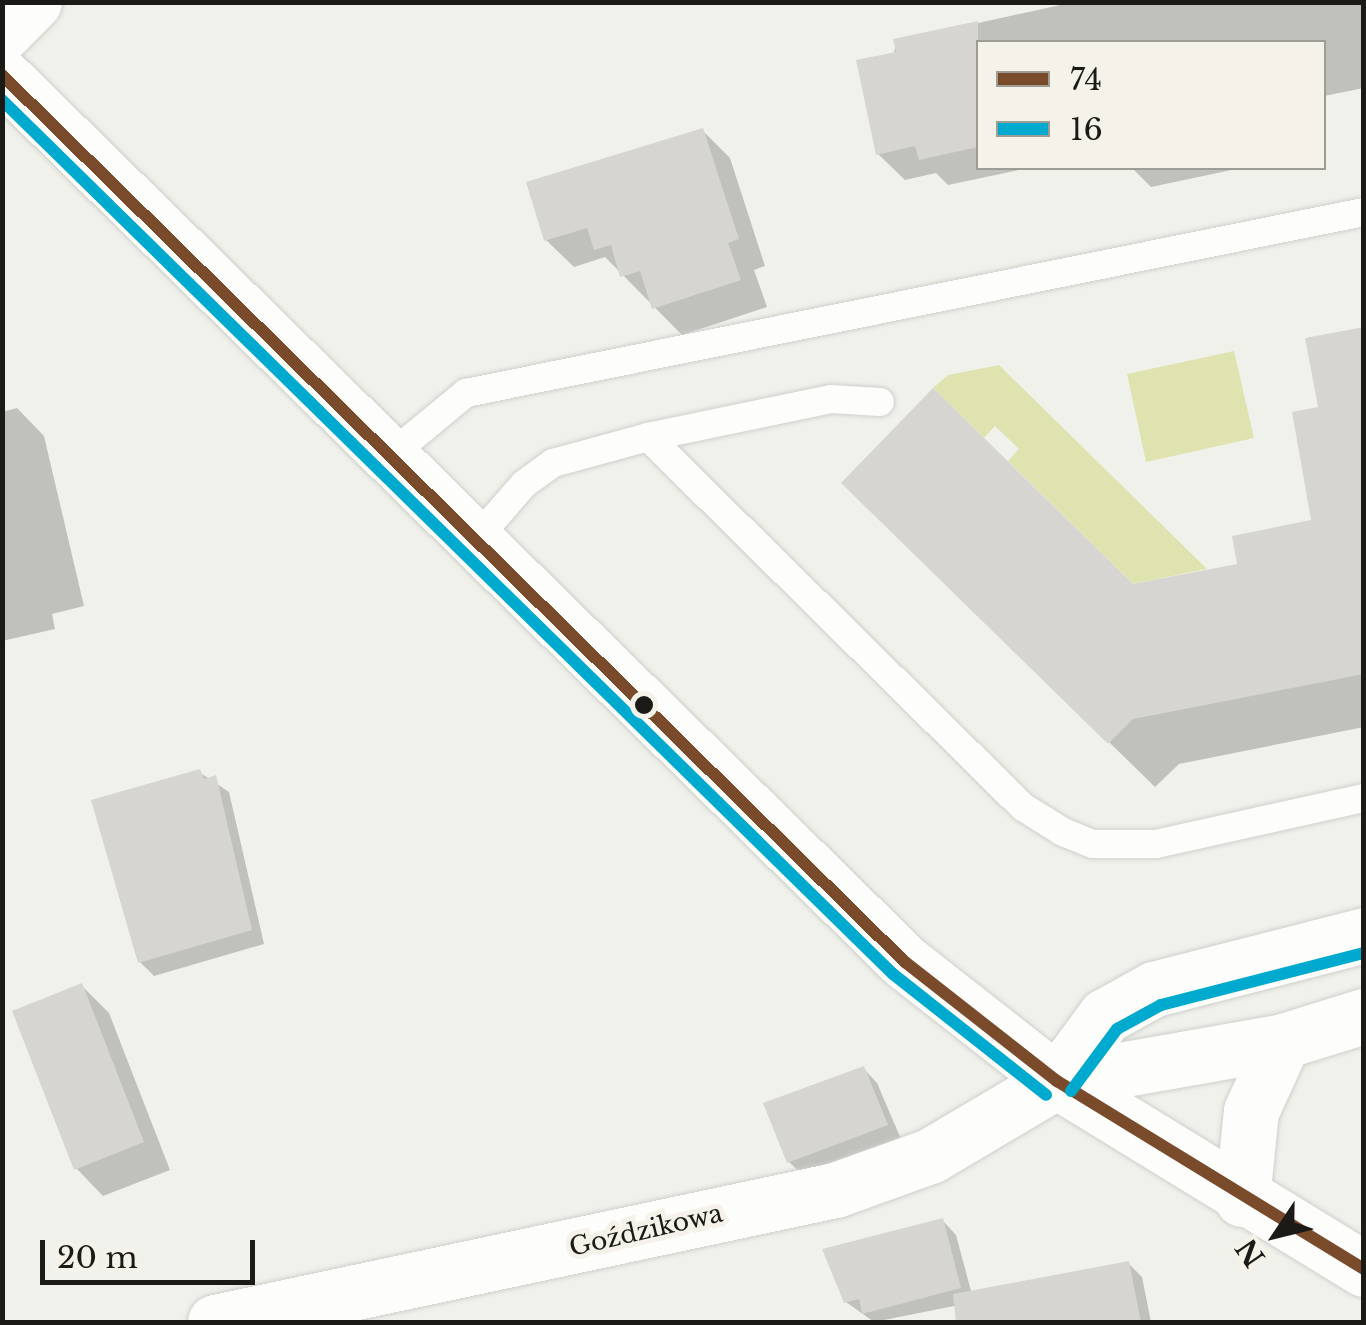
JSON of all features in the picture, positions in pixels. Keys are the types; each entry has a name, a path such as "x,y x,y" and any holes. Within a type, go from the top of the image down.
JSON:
{"street":[{"path":"2,34 34,2"},
{"path":"2,75 478,537 905,962 1057,1081 1242,1199 1364,1269"},
{"path":"1057,1081 1105,1016 1154,989 1364,935"},
{"path":"1057,1081 1283,1041 1364,1016"},
{"path":"1242,1199 1251,1112 1283,1041"},
{"name":"Goździkowa","path":"215,1322 364,1309 834,1190 930,1156 1057,1081"}],"lane":[{"path":"392,454 466,393 1364,212"},
{"path":"478,537 524,484 553,463 648,437 830,399 880,402"},
{"path":"648,437 1023,807 1062,832 1092,844 1156,844 1364,798"}],"green space":[{"path":"1234,351 1254,438 1146,462 1127,374"},
{"path":"999,365 1207,569 1133,584 1008,461 1019,449 995,426 984,438 933,388 948,375"}],"building":[{"path":"978,21 976,147 919,160 915,146 876,155 856,60 896,52 893,39"},
{"path":"703,128 739,239 728,243 741,280 652,309 640,271 620,277 611,245 594,250 587,228 544,241 526,182"},
{"path":"1364,327 1364,674 1133,719 1108,744 841,483 933,388 1133,584 1237,564 1232,536 1311,520 1292,412 1318,407 1305,338"},
{"path":"200,769 204,779 216,775 252,930 138,963 91,800"},
{"path":"82,983 144,1142 74,1170 12,1011"},
{"path":"864,1066 888,1125 787,1163 763,1103"},
{"path":"943,1218 961,1288 862,1314 859,1299 844,1303 822,1249"},
{"path":"1129,1261 1141,1322 956,1322 953,1294"}],"transit line":[{"name":"74","path":"2,75 905,962 1057,1081 1364,1269"},
{"name":"16","path":"2,100 893,974 1046,1095"},
{"name":"16","path":"1071,1091 1117,1029 1161,1005 1364,953"}]}
